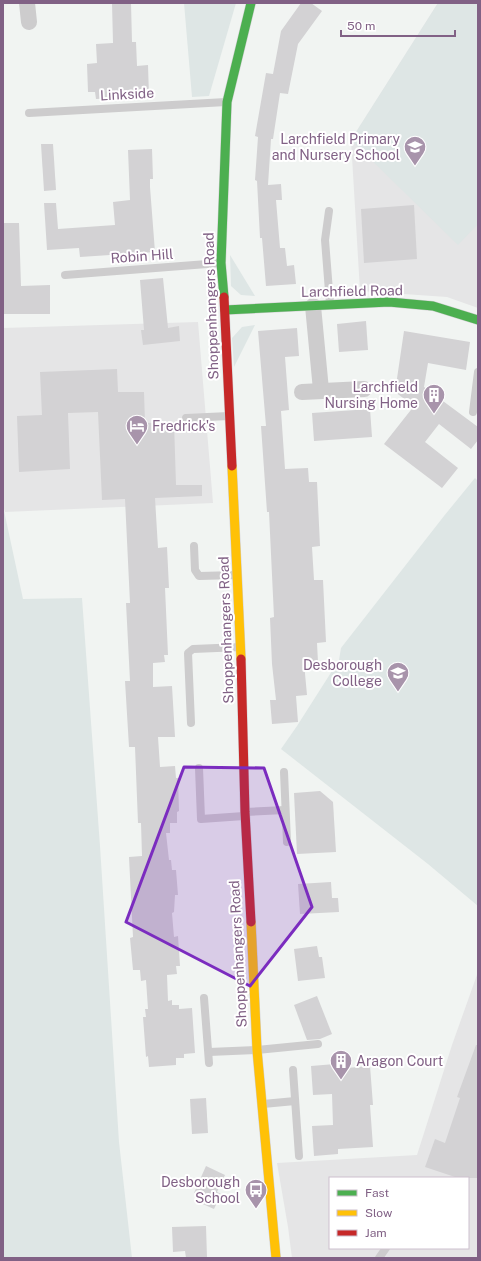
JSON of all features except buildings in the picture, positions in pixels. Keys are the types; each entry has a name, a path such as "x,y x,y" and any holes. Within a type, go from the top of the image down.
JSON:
{"street":[{"path":"27,3 29,22"},
{"name":"Shoppenhangers Road","path":"251,3 227,102 221,263 225,310 242,647 245,814 257,1050 276,1258"},
{"name":"Larchfield Road","path":"225,310 389,302 433,306 478,320"},
{"path":"313,306 321,390"},
{"path":"302,392 364,388"}],"lane":[{"name":"Linkside","path":"29,113 227,102"},
{"path":"329,211 325,240 330,305"},
{"name":"Robin Hill","path":"65,275 221,263"},
{"path":"473,412 478,372"},
{"path":"186,418 230,416"},
{"path":"194,546 195,570 199,576 238,574"},
{"path":"191,723 188,653 192,649 242,647"},
{"path":"199,768 201,819 285,810"},
{"path":"284,772 287,842"},
{"path":"204,998 209,1063"},
{"path":"209,1052 257,1050 318,1044"},
{"path":"293,1070 299,1156"},
{"path":"262,1104 295,1101"},
{"path":"372,1258 379,1258 385,1249"}],"highlighted area":[{"path":"184,767 264,768 312,907 250,986 126,922"}],"shaded area":[{"path":"184,3 236,3 209,96 192,97"},
{"name":"Larchfield Primary and Nursery School","path":"438,3 478,3 478,308 447,297 360,291 351,140"},
{"name":"Larchfield Primary and Nursery School","path":"438,3 478,3 478,224 458,245 351,140"},
{"path":"230,255 255,296 241,295 231,286"},
{"path":"198,322 213,503 5,512 3,506 3,328"},
{"path":"255,325 234,367 232,338 242,327"},
{"name":"Desborough College","path":"475,478 478,481 478,906 428,864 281,749 339,660 341,648"},
{"path":"3,506 23,599 82,598 119,1142 132,1258 3,1258"},
{"path":"478,972 478,1258 292,1258 277,1163 417,1155 452,1045"}],"traffic: fast":[{"path":"224,297 221,263 227,102 251,3"},
{"path":"225,310 389,302 433,306 478,320"}],"traffic: slow":[{"path":"232,466 241,659"},
{"path":"251,922 257,1050 276,1258"}],"traffic: jam":[{"path":"224,297 232,466"},
{"path":"241,659 245,812 251,922"}],"place":[{"name":"Larchfield Primary and Nursery School","path":"415,166"},
{"name":"Larchfield Nursing Home","path":"434,414"},
{"name":"Fredrick's","path":"137,446"},
{"name":"Desborough College","path":"398,692"},
{"name":"Aragon Court","path":"341,1080"},
{"name":"Desborough School","path":"256,1210"}]}
